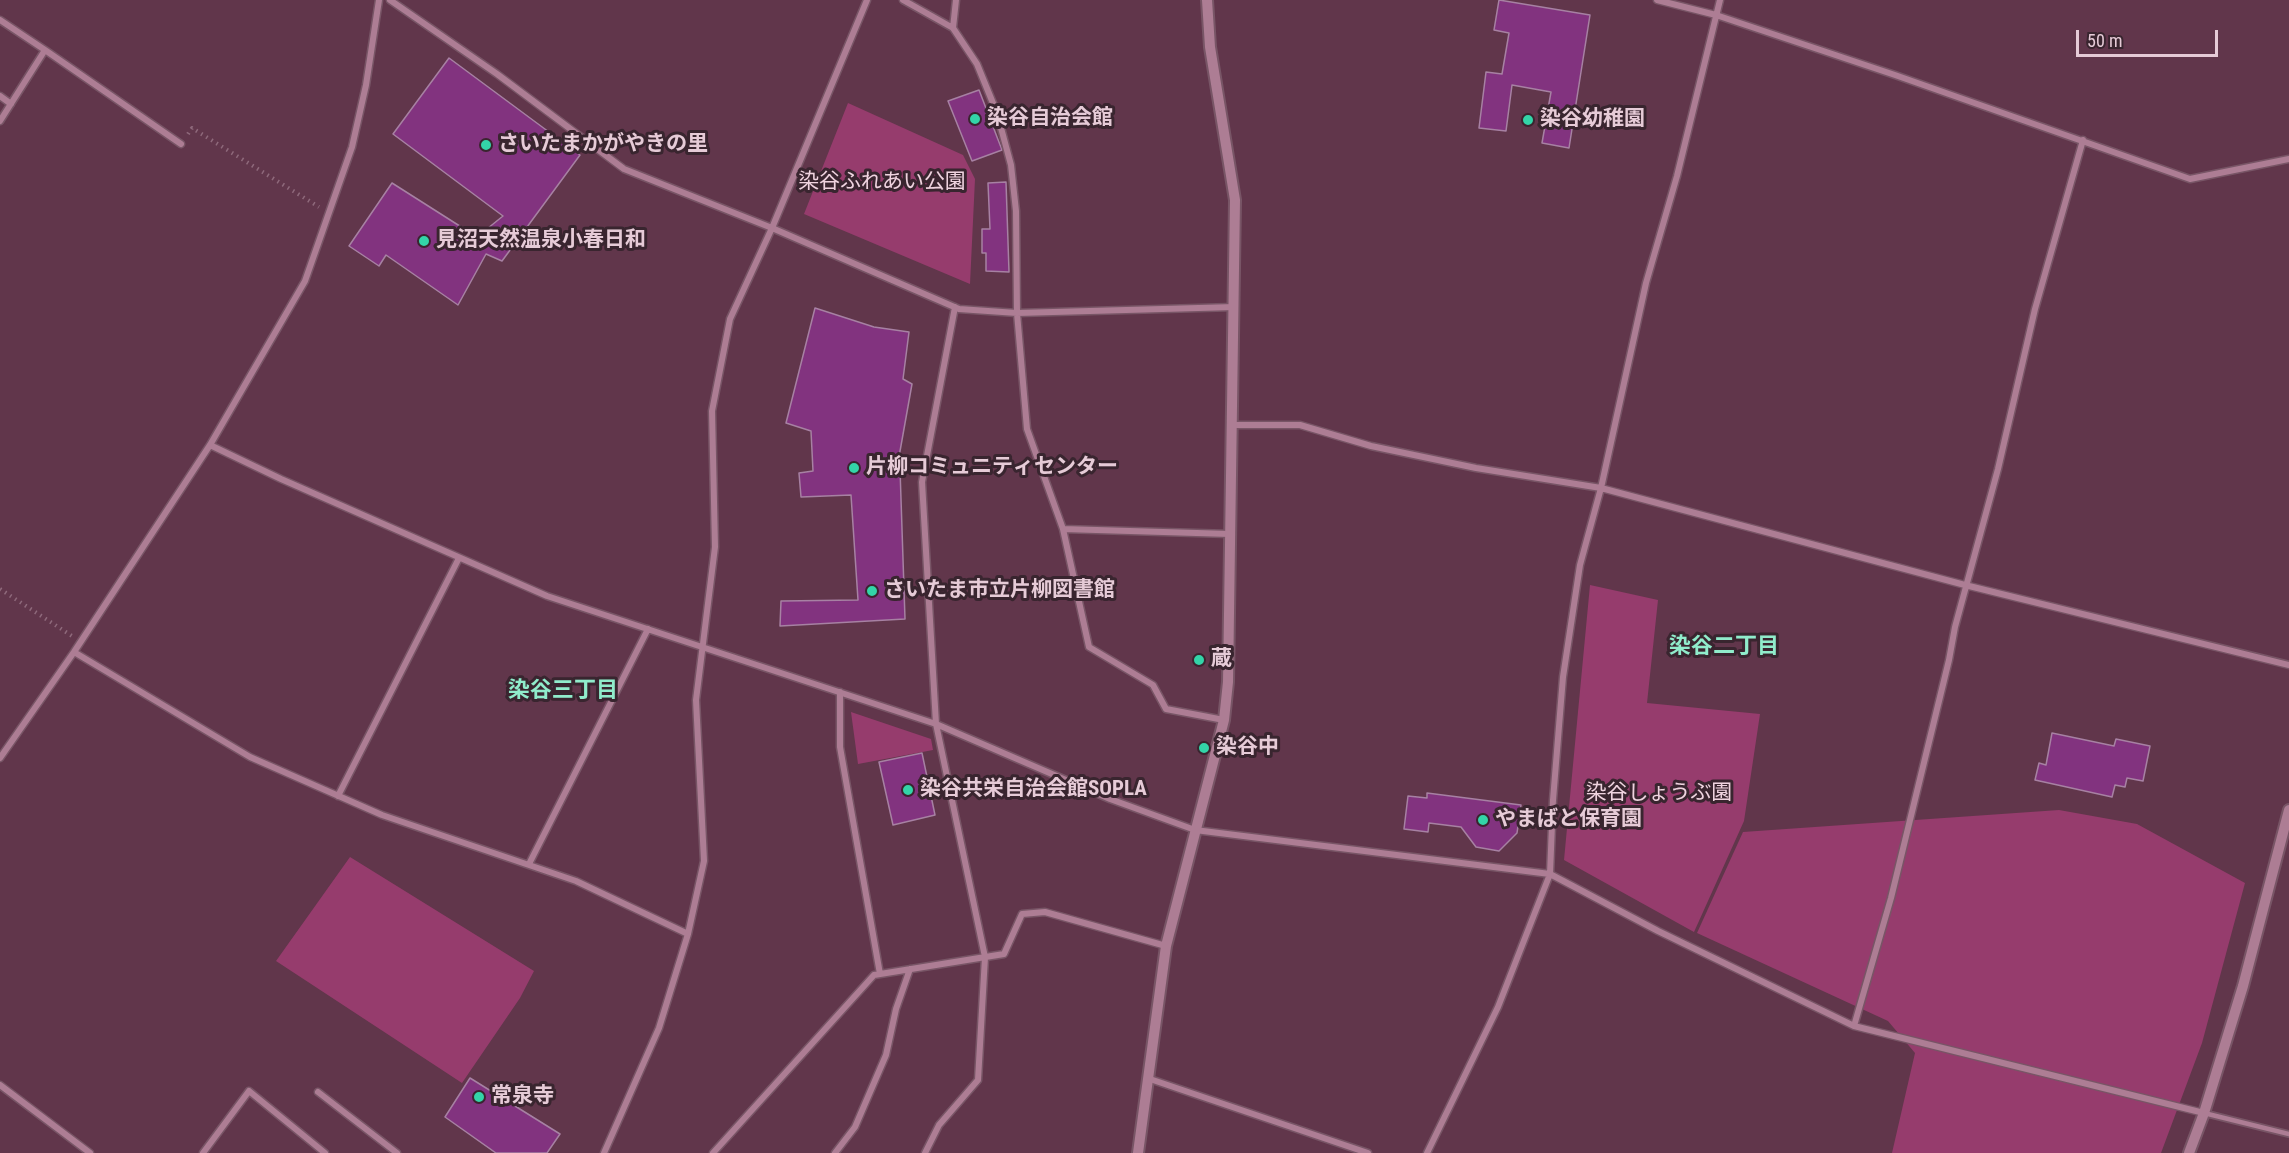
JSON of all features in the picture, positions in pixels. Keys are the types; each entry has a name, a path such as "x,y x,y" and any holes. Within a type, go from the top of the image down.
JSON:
{"street":[{"path":"0,758 74,652 210,445 305,281 352,147 366,85 379,0"},
{"path":"390,0 497,74 624,169 772,228 955,307 1017,313 1235,307"},
{"path":"604,1153 659,1028 688,934 704,861 696,700 715,547 712,411 730,320 772,228 867,0"},
{"path":"903,0 953,28 977,64 997,112 1011,165 1016,211 1017,313 1027,429 1063,529 1089,647 1153,685 1166,710 1224,720"},
{"path":"953,28 956,0"},
{"path":"1138,1153 1146,1078 1166,946 1224,720 1231,534 1235,200 1210,47 1207,0"},
{"path":"1657,0 1716,15 2083,140 2190,179 2289,159"},
{"path":"1426,1153 1498,1007 1550,874 1553,800 1568,646 1580,565 1601,488 1646,283 1677,176 1720,0"},
{"path":"0,20 181,144"},
{"path":"0,121 45,50"},
{"path":"0,96 11,104"},
{"path":"1854,1026 1891,898 1965,585 1998,469 2035,309 2083,140"},
{"path":"925,1153 939,1125 978,1080 985,957 936,724 922,482 955,307"},
{"path":"1232,424 1300,425 1371,446 1476,468 1601,488 1965,585 2289,665"},
{"path":"210,445 281,479 547,596 936,724 1110,800 1195,830 1550,874 1658,931 1854,1026 2204,1113"},
{"path":"1063,529 1231,534"},
{"path":"338,796 459,558"},
{"path":"530,864 648,628"},
{"path":"74,652 250,757 382,815 576,881 688,934"},
{"path":"840,692 840,747 880,974"},
{"path":"2188,1153 2204,1113 2243,986 2289,810"},
{"path":"713,1153 874,975 1004,954 1022,914 1045,912 1166,946"},
{"path":"835,1153 855,1127 886,1055 896,1009 910,969"},
{"path":"1146,1078 1368,1153"},
{"path":"0,1085 90,1153"},
{"path":"203,1153 249,1091 325,1153"},
{"path":"318,1092 397,1153"}],"lane":[{"path":"2204,1113 2289,1134"}],"path":[{"path":"181,144 192,128 328,212"},
{"path":"0,589 80,641"}],"green space":[{"name":"染谷ふれあい公園","path":"848,103 963,155 975,179 970,284 804,214"},
{"name":"染谷しょうぶ園","path":"1590,585 1658,600 1647,703 1760,714 1744,821 1694,932 1564,860"},
{"path":"851,712 931,739 933,750 858,764"},
{"path":"2059,810 2137,824 2245,883 2202,1043 2161,1153 1892,1153 1915,1053 1888,1021 1697,933 1743,832"},
{"path":"350,857 534,971 520,998 462,1083 276,961"}],"building":[{"path":"1499,0 1590,15 1569,148 1542,143 1551,92 1512,85 1506,131 1479,128 1486,72 1502,74 1509,33 1494,30"},
{"name":"さいたまかがやきの里","path":"449,58 580,155 502,261 486,254 458,305 386,255 379,266 349,246 392,183 477,237 503,216 393,134"},
{"path":"979,90 1002,150 972,161 948,101"},
{"path":"1006,182 1009,272 986,271 986,253 982,253 982,229 990,229 988,183"},
{"name":"片柳コミュニティセンター","path":"815,308 874,327 909,332 903,379 912,384 897,468 900,469 905,619 780,626 781,601 858,600 851,495 801,497 799,473 813,471 811,431 786,423"},
{"path":"2052,733 2114,746 2116,739 2150,746 2143,781 2127,778 2125,787 2115,785 2112,797 2035,780 2039,763 2046,765"},
{"path":"922,753 935,815 893,825 879,762"},
{"path":"1427,793 1521,805 1517,833 1499,851 1476,847 1461,827 1429,823 1428,832 1404,829 1408,796 1427,798"},
{"name":"常泉寺","path":"470,1078 560,1134 547,1153 496,1153 445,1117"}],"place":[{"name":"染谷自治会館","path":"975,119"},
{"name":"染谷幼稚園","path":"1528,120"},
{"name":"さいたまかがやきの里","path":"486,145"},
{"name":"見沼天然温泉小春日和","path":"424,241"},
{"name":"片柳コミュニティセンター","path":"854,468"},
{"name":"さいたま市立片柳図書館","path":"872,591"},
{"name":"蔵","path":"1199,660"},
{"name":"染谷中","path":"1204,748"},
{"name":"染谷共栄自治会館SOPLA","path":"908,790"},
{"name":"やまばと保育園","path":"1483,820"},
{"name":"常泉寺","path":"479,1097"}],"district":[{"name":"染谷二丁目","path":"1724,647"},
{"name":"染谷三丁目","path":"563,691"}]}
